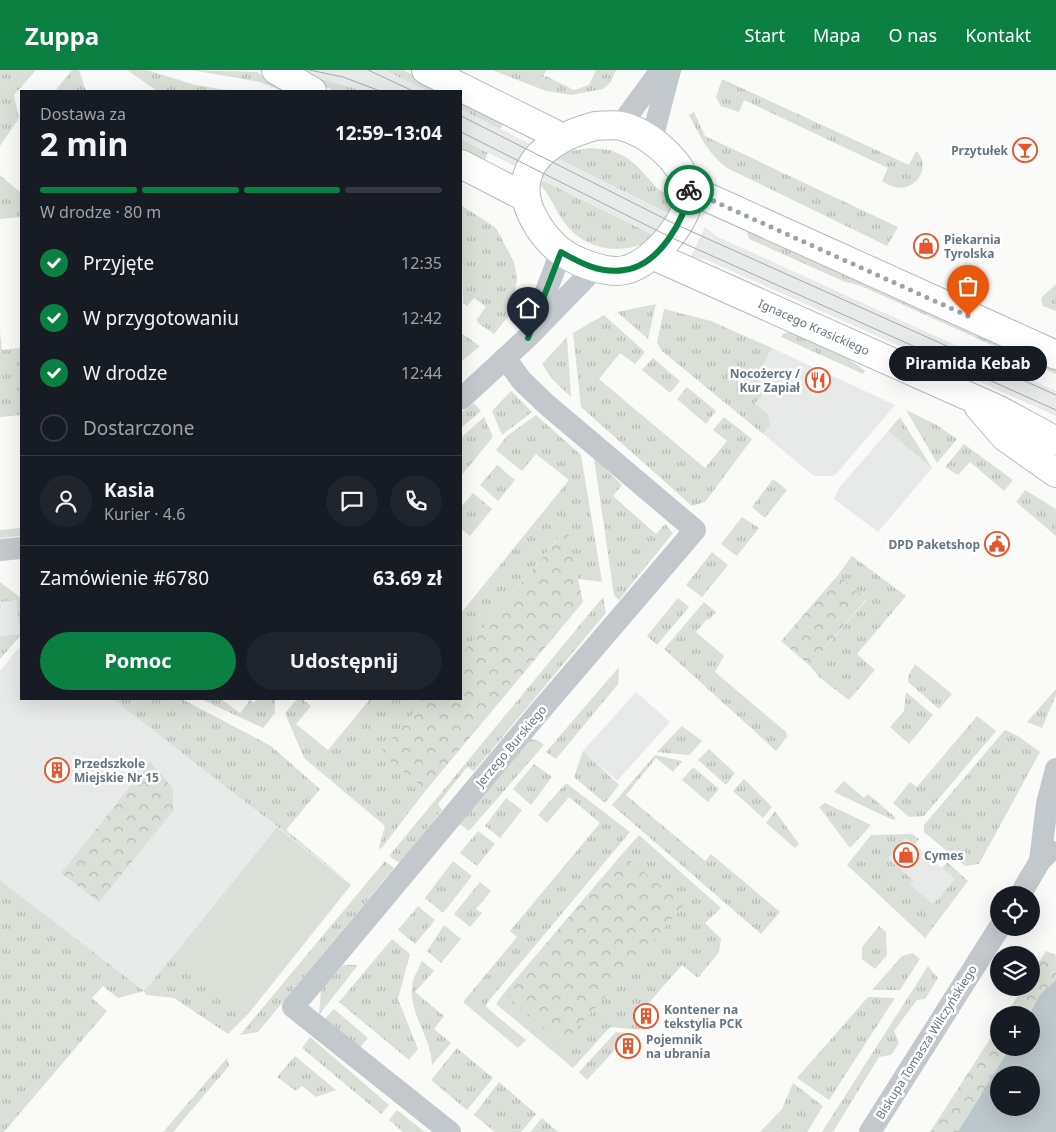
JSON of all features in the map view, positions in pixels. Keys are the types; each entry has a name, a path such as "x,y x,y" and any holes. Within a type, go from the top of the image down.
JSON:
{"main road":[{"path":"276,70 310,90"},
{"path":"426,70 561,137"},
{"path":"595,126 620,126 652,139 677,167 689,189 687,206 664,246 640,264 626,270 609,271 595,268 561,252 543,234 534,219 525,197 526,179 531,167 547,147 561,137 595,126"},
{"path":"462,165 525,197"},
{"path":"689,189 1056,355"},
{"name":"Ignacego Krasickiego","path":"652,256 972,398 1056,442"},
{"path":"972,398 1005,437 1056,473"}],"street":[{"path":"620,126 661,70"},
{"path":"652,139 670,70"},
{"path":"528,338 561,252"},
{"path":"462,398 528,338 595,268"},
{"name":"Jerzego Burskiego","path":"450,1132 293,1007 535,717 695,530 546,404 522,381 505,358"},
{"path":"0,550 20,548"},
{"path":"1040,861 1047,804 1056,769"},
{"path":"1025,886 1040,861 1056,846"},
{"name":"Biskupa Tomasza Wilczyńskiego","path":"870,1132 994,936"}],"shaded area":[{"path":"297,70 385,70 425,90 360,90 314,77"},
{"path":"462,110 534,146 519,168 462,140"},
{"path":"554,156 674,217 659,238 537,177"},
{"path":"705,227 716,236 1056,391 1056,416 707,260 691,257"},
{"path":"772,348 895,405 837,473 832,476 814,476 763,434 770,425 755,403 761,397 756,376"},
{"path":"888,431 932,468 878,532 834,499 839,488"},
{"path":"16,600 20,634 0,636 0,602"},
{"path":"20,646 20,700 114,700 182,750 277,827 144,991 0,880 0,671"},
{"path":"636,692 670,722 617,781 583,751"},
{"path":"906,838 955,879 933,904 910,885 913,881 888,859"},
{"path":"1056,980 1056,1132 958,1132 990,1080 990,1116 1040,1116 1040,1066 999,1066 1005,1056 1040,1056 1040,1006 1034,1006 1040,995"}],"green space":[{"path":"0,70 36,70 14,95 19,118 0,146"},
{"path":"72,70 79,70 86,90 56,90"},
{"path":"127,70 147,70 195,85 227,90 156,90"},
{"path":"192,70 257,72 285,89 280,90 260,82"},
{"path":"385,70 403,70 443,90 425,90"},
{"path":"492,70 546,70 542,80 546,76 574,90 589,85 596,70 616,70 611,82 603,89 571,95 546,91"},
{"path":"314,77 360,90 332,90 315,81"},
{"path":"722,79 909,165 916,151 921,158 923,166 921,174 910,185 902,188 892,186 882,181 888,168 744,100 739,112 721,106 716,97"},
{"path":"462,101 504,122 500,129 462,110"},
{"path":"694,112 705,136 898,227 887,246 727,168 720,163 701,137 689,115"},
{"path":"462,140 488,153 484,162 462,152"},
{"path":"590,148 610,150 624,156 636,165 658,189 672,198 671,215 557,158 570,151"},
{"path":"0,175 20,192 20,217 0,219"},
{"path":"540,179 657,237 645,243 620,249 607,248 583,240 564,222 547,193 539,184"},
{"path":"462,206 496,228 514,262 517,280 511,313 494,334 478,323 477,319 486,307 474,298 467,306 463,303"},
{"path":"749,228 1056,367 1056,374 859,285 845,282 749,239 747,232"},
{"path":"1056,284 1056,311 1043,306 1041,298"},
{"path":"656,304 648,339 617,312"},
{"path":"664,309 711,321 772,348 756,376 763,387 761,397 755,403 768,415 770,425 763,434 661,350 657,342"},
{"path":"604,315 645,352 635,364 620,353 599,379 705,468 727,441 713,430 724,417 752,439 705,502 692,506 581,407 573,333"},
{"path":"794,330 839,352 865,371 863,374 781,337 783,334"},
{"path":"0,332 2,350 20,348 20,415 0,417"},
{"path":"462,334 480,346 462,361"},
{"path":"567,337 571,397 552,379 542,364"},
{"path":"653,358 680,381 670,393 642,370"},
{"path":"687,387 716,411 706,424 677,399"},
{"path":"511,391 532,412 502,435 492,411"},
{"path":"474,403 481,411 462,427 462,412"},
{"path":"906,410 935,424 957,439 937,463"},
{"path":"536,415 581,455 602,582 578,579 566,529 462,654 462,612 569,480 536,454 522,471 496,450 507,436"},
{"path":"484,417 493,437 462,475 462,437"},
{"path":"900,417 932,468 888,431"},
{"path":"964,444 1013,480 1004,491 970,462 958,475 945,467"},
{"path":"594,458 622,485 613,496 656,534 665,524 673,533 619,600 614,595"},
{"path":"497,465 515,480 498,501 480,485"},
{"path":"773,479 787,490 765,518 752,507"},
{"path":"1025,490 1056,509 1056,536 1016,502"},
{"path":"473,493 492,509 470,536 462,530 462,506"},
{"path":"742,517 759,528 737,556 721,544"},
{"path":"20,528 20,536 0,538 0,530"},
{"path":"567,528 583,602 426,790 380,753 424,700 462,700 462,654"},
{"path":"712,552 728,565 702,597 686,585"},
{"path":"852,556 906,596 857,654 875,670 849,700 820,678 810,666 866,600 838,575"},
{"path":"838,575 866,599 810,666 781,641"},
{"path":"0,582 20,597 20,634 16,600 0,602"},
{"path":"603,597 606,613 474,771 467,767 438,804 442,810 400,863 389,856"},
{"path":"678,598 689,607 657,645 647,636"},
{"path":"704,602 716,612 696,632 724,656 715,672 786,732 787,737 776,751 664,649"},
{"path":"20,634 0,659 0,636"},
{"path":"915,664 952,694 939,709 908,682 909,674"},
{"path":"619,667 618,684 556,759 546,752"},
{"path":"1056,689 1056,695 1042,728 1027,722"},
{"path":"906,692 933,715 909,744 890,727 904,711"},
{"path":"114,700 184,700 271,746 320,789 286,830 351,884"},
{"path":"203,700 222,700 240,713 250,700 254,703 256,700 275,700 275,713 263,728"},
{"path":"296,700 303,700 311,706 296,724 328,750 369,700 424,700 381,753 426,790 381,849 379,848 385,826 304,758 285,713"},
{"path":"977,716 996,731 924,816 909,817 893,803 910,782 917,787"},
{"path":"682,726 702,741 689,755 657,752"},
{"path":"1005,730 1018,736 1040,752 979,864 965,866 924,832 924,825"},
{"path":"529,739 537,740 544,745 469,831 455,821"},
{"path":"709,749 735,773 726,785 698,760"},
{"path":"583,751 619,785 605,803 574,777"},
{"path":"655,755 682,761 673,772 656,758 626,795 705,861 711,854 780,912 761,934 612,805"},
{"path":"150,762 173,788 173,811 99,902 61,873"},
{"path":"534,764 552,777 531,805 513,789"},
{"path":"693,767 719,789 708,802 682,780"},
{"path":"744,779 772,807 763,818 733,791"},
{"path":"844,781 864,798 868,794 896,818 893,820 834,792"},
{"path":"566,783 630,832 487,1003 486,1007 526,1040 518,1048 463,1002 517,937 510,931 600,823 569,797 547,823 538,815"},
{"path":"506,798 522,810 500,838 485,826"},
{"path":"825,803 871,825 850,848 819,807"},
{"path":"775,811 799,844 795,848 766,823"},
{"path":"277,827 351,885 249,1013 176,952"},
{"path":"478,831 495,844 477,866 460,853"},
{"path":"912,834 919,839 915,845 906,838 888,859 914,881 910,885 933,904 955,879 942,868 947,862 968,881 925,938 847,865 871,835"},
{"path":"639,835 721,908 705,923 721,939 719,952 698,978 682,965 646,1006 656,1017 644,1030 610,1027 573,1068 496,1004 504,993 563,1044 683,906 622,854"},
{"path":"622,854 684,905 563,1045 504,993"},
{"path":"385,861 394,868 258,1032 240,1035"},
{"path":"453,861 472,876 443,913 425,898"},
{"path":"0,880 144,991 118,998 103,986 92,998 107,1011 4,1132 0,1132"},
{"path":"480,882 491,891 476,909 482,913 470,927 454,914"},
{"path":"418,906 435,920 415,944 398,930"},
{"path":"444,925 461,939 441,963 427,951"},
{"path":"879,926 886,932 887,955 875,969 862,959 862,947"},
{"path":"392,939 410,954 398,999 418,1049 409,1060 339,1002"},
{"path":"1046,951 1056,955 1056,1132 930,1132 990,1039 990,1056 1040,1056 1040,1006 1011,1006 1018,996 1040,996 1040,960"},
{"path":"176,952 249,1013 228,1034 174,998 146,995 144,991"},
{"path":"913,953 920,959 900,990 872,990 902,956"},
{"path":"422,961 434,971 415,992 444,1016 434,1029 451,1043 432,1065 431,1055 412,997 413,981"},
{"path":"343,965 358,965 319,1015 321,989"},
{"path":"928,966 938,978 925,999 917,1000 894,1031 899,1043 891,1055 879,1057 833,1132 822,1132"},
{"path":"868,997 895,998 829,1100 797,1078"},
{"path":"334,1009 368,1038 357,1051 324,1020"},
{"path":"616,1032 626,1033 615,1046 614,1051 587,1080 579,1072"},
{"path":"310,1037 389,1105 381,1114 302,1048"},
{"path":"457,1048 493,1078 467,1110 431,1080"},
{"path":"295,1056 336,1090 316,1097 302,1086 296,1091 277,1077"},
{"path":"227,1058 229,1066 173,1132 163,1132"},
{"path":"499,1082 536,1114 521,1132 495,1132 474,1115"},
{"path":"793,1083 823,1106 807,1132 760,1132 782,1109"},
{"path":"397,1110 425,1132 403,1132 389,1120"},
{"path":"542,1118 558,1132 530,1132"}],"tram line":[{"path":"309,70 343,77 377,90"},
{"path":"368,70 411,90"},
{"path":"462,117 677,225 1056,395"},
{"path":"462,133 670,237 1056,410"}],"way so far":[{"path":"689,190 968,316"}],"place":[{"name":"Przytułek","path":"1025,150"},
{"name":"Piekarnia Tyrolska","path":"926,246"},
{"name":"Piramida Kebab","path":"968,316"},
{"name":"Nocożercy / Kur Zapiał","path":"818,380"},
{"name":"DPD Paketshop","path":"997,544"},
{"name":"Przedszkole Miejskie Nr 15","path":"57,770"},
{"name":"Cymes","path":"906,855"},
{"name":"Kontener na tekstylia PCK","path":"646,1016"},
{"name":"Pojemnik na ubrania","path":"628,1046"}],"route":[{"path":"528,338 561,252 578,262 609,271 626,270 640,264 664,246 670,237 687,206 689,190"}]}
